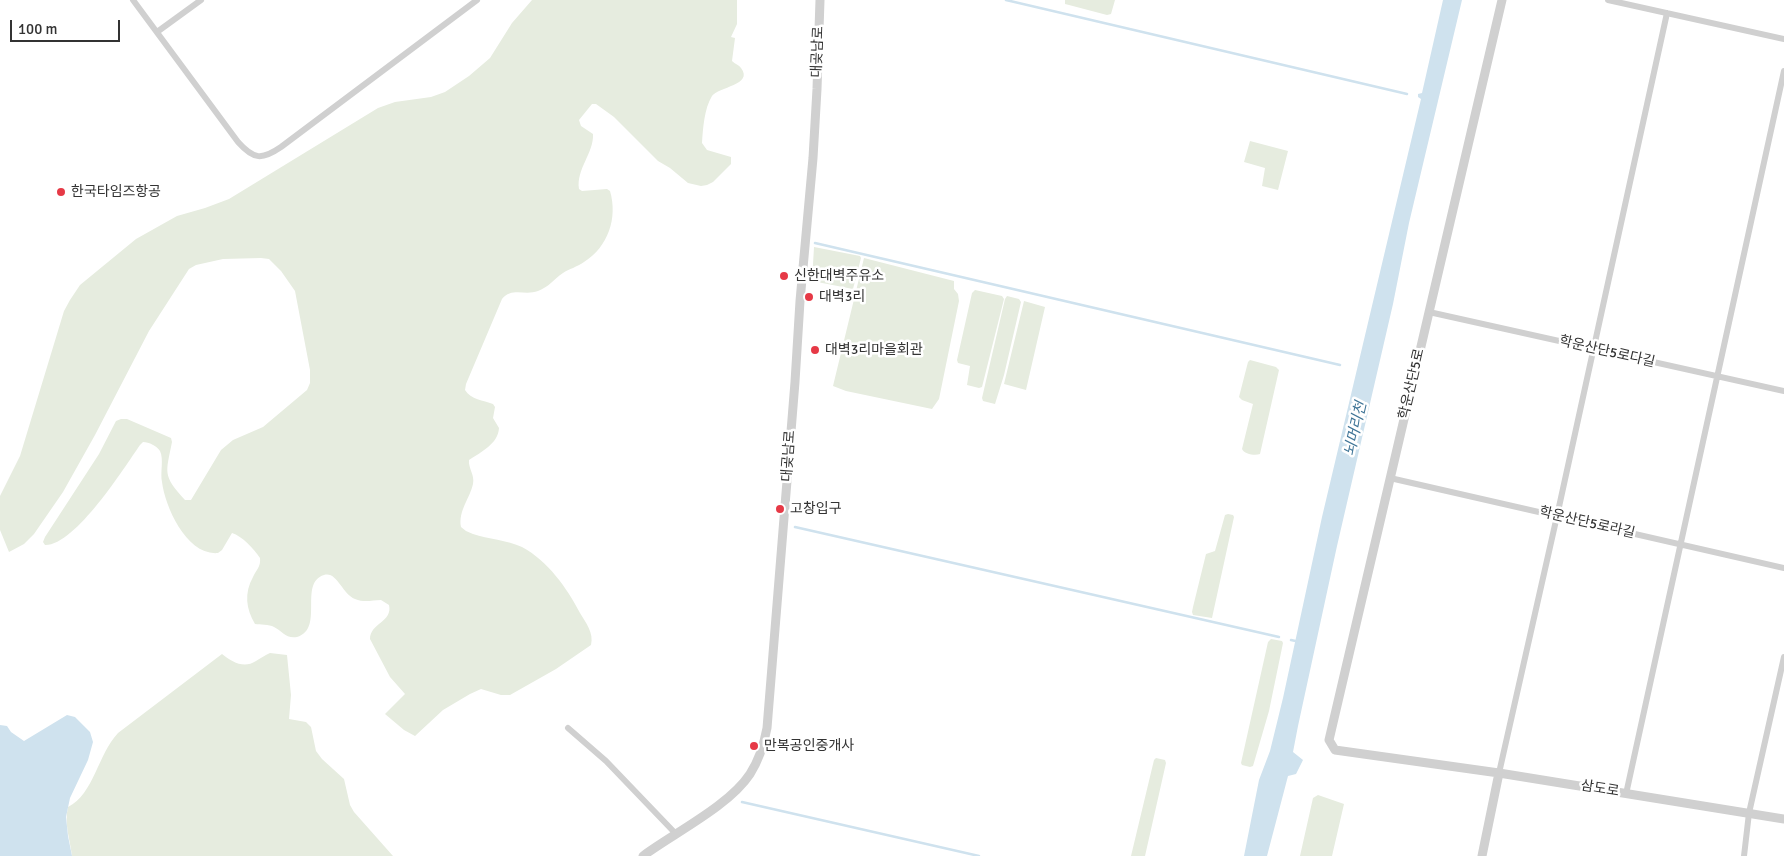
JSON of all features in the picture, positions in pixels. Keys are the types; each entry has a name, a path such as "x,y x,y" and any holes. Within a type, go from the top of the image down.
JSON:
{"street":[{"path":"133,0 238,142 249,153 260,157 266,156 281,147 477,0"},
{"path":"157,32 201,0"},
{"name":"대곶남로","path":"643,856 724,800 742,784 760,754 768,728 800,301 813,158 820,0"},
{"name":"학운산단5로","path":"1351,752 1335,750 1329,740 1502,0"},
{"path":"1608,0 1784,39"},
{"path":"1482,856 1667,13"},
{"path":"1626,794 1784,70"},
{"name":"학운산단5로다길","path":"1429,312 1784,391"},
{"name":"학운산단5로라길","path":"1390,478 1784,568"},
{"path":"1744,856 1749,813 1784,657"},
{"path":"568,728 606,762 676,834"},
{"name":"삼도로","path":"1351,752 1784,818"}],"shaded area":[{"path":"532,0 737,0 737,24 731,37 735,38 732,61 741,68 744,74 739,82 716,93 709,101 703,125 702,143 707,150 731,157 731,164 713,182 707,185 701,186 688,183 658,161 614,117 596,104 592,104 579,120 581,126 593,134 593,141 582,168 579,189 582,191 607,189 610,191 613,211 612,221 605,240 592,256 563,273 545,287 533,292 510,293 502,299 466,384 465,390 470,396 493,404 495,407 493,418 499,428 496,439 484,451 469,460 473,484 461,516 461,527 473,534 522,547 548,567 563,585 589,628 591,645 556,669 510,695 501,695 481,689 470,694 443,710 415,736 404,730 385,714 405,694 390,677 370,639 374,629 388,615 389,605 381,600 365,601 355,599 332,576 324,575 317,580 313,587 311,616 305,632 297,637 290,637 272,626 255,624 248,607 247,595 250,583 259,566 260,558 247,543 232,533 222,550 218,553 207,552 197,547 187,538 168,504 162,478 161,454 159,449 153,445 143,442 111,487 84,520 57,542 45,545 43,542 45,537 99,454 116,421 127,419 171,438 172,442 167,467 169,479 185,500 191,500 221,450 233,440 263,427 307,390 310,383 310,370 295,291 281,271 269,259 223,259 196,265 189,269 149,331 63,492 34,534 24,544 9,552 0,530 0,496 20,456 64,311 80,285 136,239 177,216 229,199 378,108 395,102 431,97 445,92 469,76 490,58 512,23"},
{"path":"1065,0 1115,0 1111,14 1107,15 1065,4"},
{"path":"1250,141 1288,151 1278,190 1262,186 1265,168 1244,162"},
{"path":"814,247 860,256 853,289 812,281"},
{"path":"864,258 954,281 954,289 958,294 959,301 939,399 932,409 846,391 833,386"},
{"path":"975,290 1002,296 1004,299 982,387 979,388 967,385 970,366 958,363 957,360 972,293"},
{"path":"1007,296 1019,299 1021,302 1004,375 995,404 983,401 982,398"},
{"path":"1024,301 1045,307 1026,390 1004,384"},
{"path":"1250,360 1276,367 1279,370 1260,454 1255,455 1247,453 1242,449 1253,404 1239,397"},
{"path":"1228,514 1234,517 1212,618 1193,615 1193,607 1206,554 1215,551 1225,515"},
{"path":"1271,639 1282,641 1283,643 1269,711 1253,766 1250,767 1241,763 1268,642"},
{"path":"270,653 287,655 291,695 289,719 306,722 311,727 316,751 344,779 350,805 354,812 393,856 72,856 67,825 68,807 84,793 105,752 118,733 222,654 234,662 247,664"},
{"path":"1156,758 1165,760 1166,763 1145,856 1131,856 1154,760"},
{"path":"1318,795 1344,804 1332,856 1300,856 1313,798"}],"water":[{"name":"뇌머리천","path":"1443,0 1462,0 1409,223 1393,304 1298,726 1293,752 1303,760 1296,774 1288,776 1267,856 1244,856 1259,780 1270,751 1283,698 1322,517 1421,99 1418,97 1418,94 1422,93"},
{"path":"67,715 75,717 90,732 93,742 88,760 70,798 66,817 72,856 0,856 0,725 7,726 11,732 24,741"}],"waterway":[{"path":"1006,0 1407,94"},
{"path":"815,243 1340,365"},
{"path":"795,527 1279,637"},
{"path":"1291,640 1300,642"},
{"path":"742,802 979,856"}],"place":[{"name":"한국타임즈항공","path":"61,192"},
{"name":"신한대벽주유소","path":"784,276"},
{"name":"대벽3리","path":"809,297"},
{"name":"대벽3리마을회관","path":"815,350"},
{"name":"고창입구","path":"780,509"},
{"name":"만복공인중개사","path":"754,746"}]}
